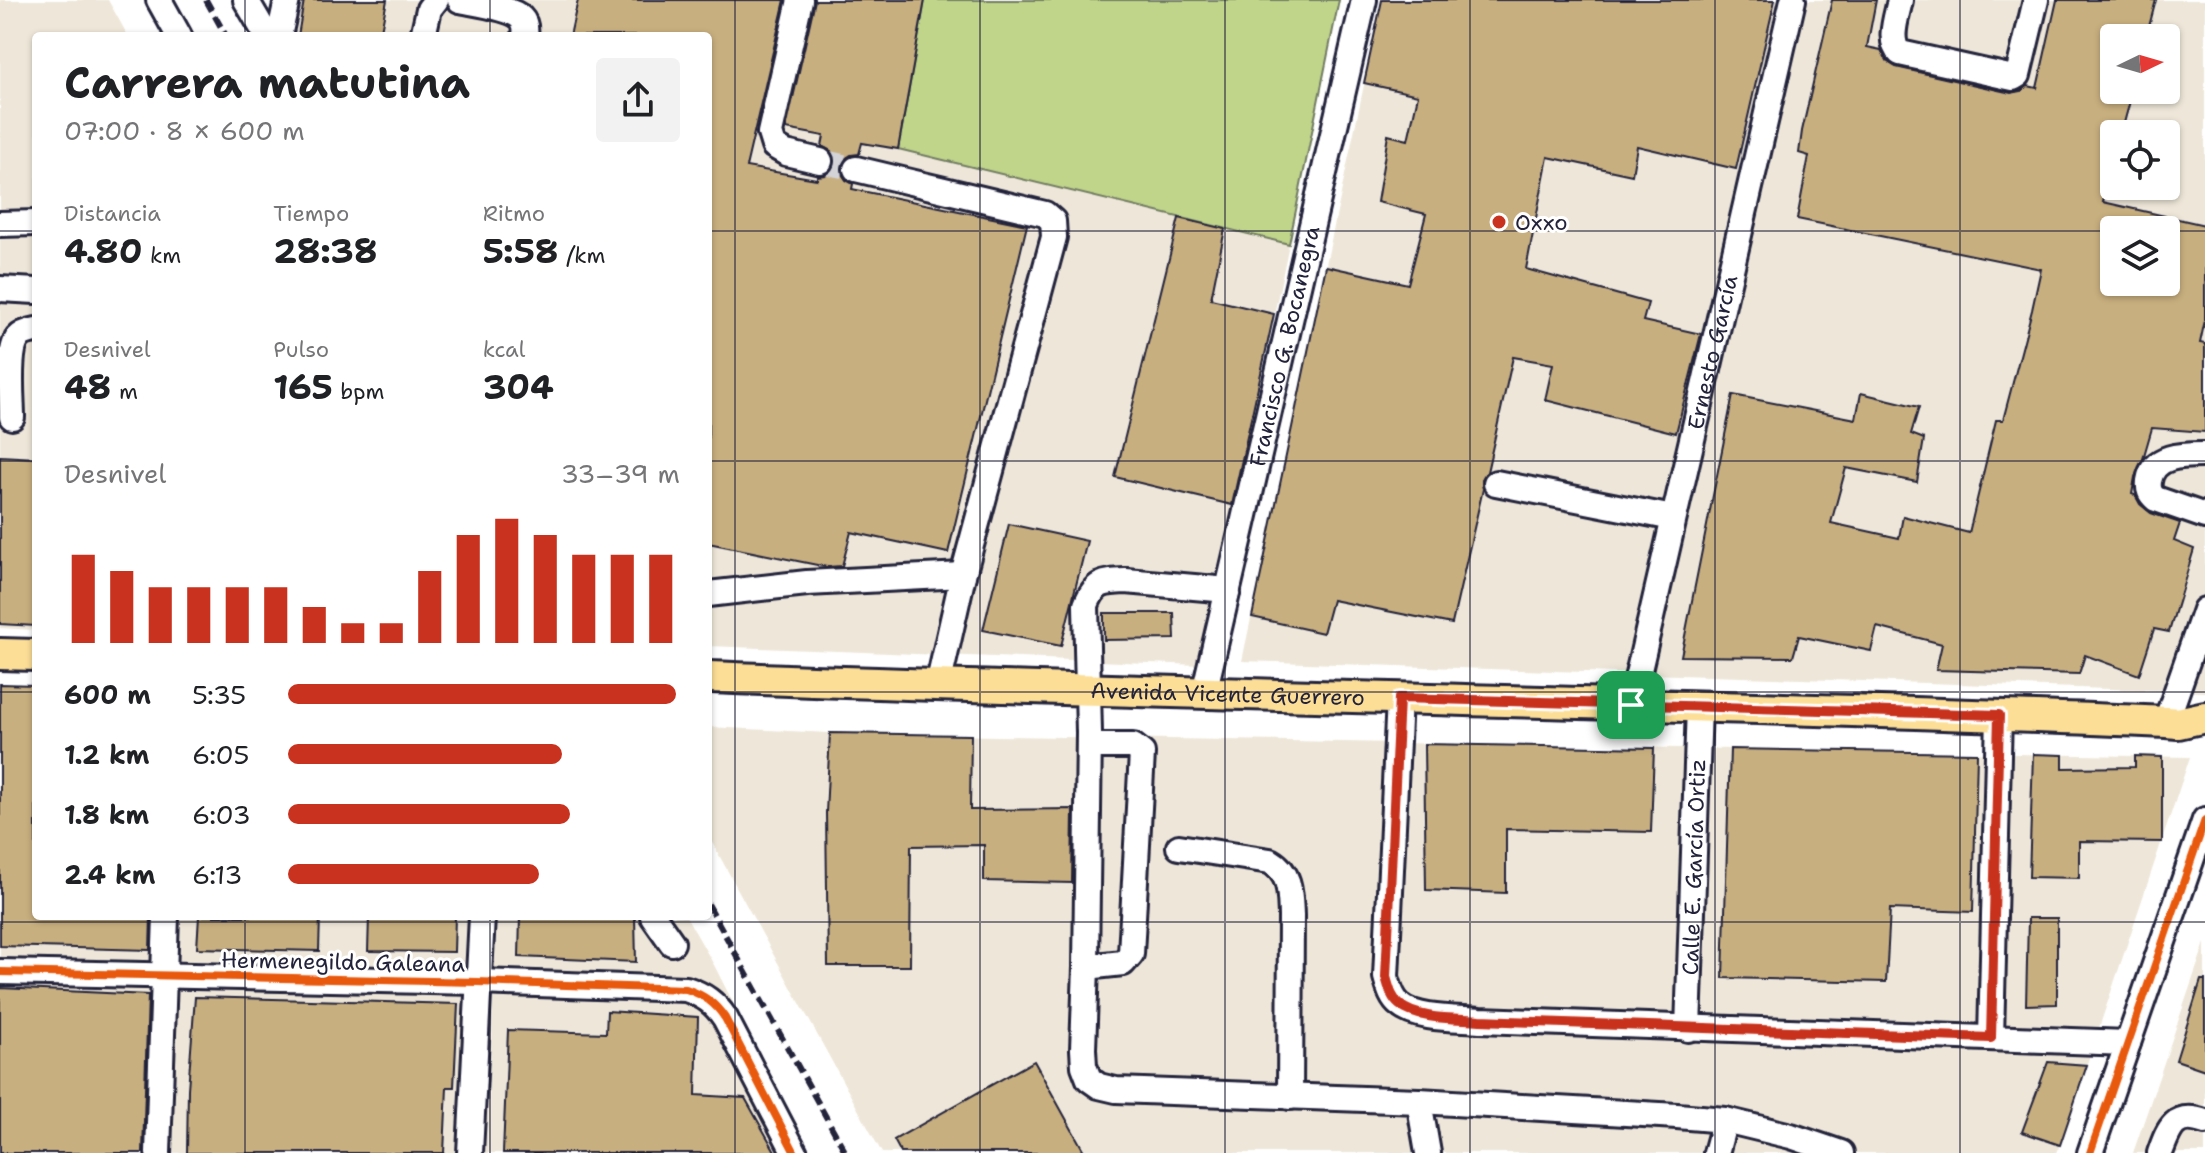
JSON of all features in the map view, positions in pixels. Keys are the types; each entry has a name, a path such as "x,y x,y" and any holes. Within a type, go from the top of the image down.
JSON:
{"main road":[{"path":"0,654 32,655"},
{"name":"Avenida Vicente Guerrero","path":"712,677 1999,715 2188,724"}],"street":[{"path":"159,0 177,32"},
{"path":"246,0 265,32"},
{"path":"280,32 287,0"},
{"path":"424,32 429,9 436,0"},
{"path":"460,0 514,12 522,18 525,32"},
{"path":"800,0 770,133 774,146 786,153 820,161"},
{"name":"Francisco G. Bocanegra","path":"1204,693 1364,0"},
{"name":"Ernesto García","path":"1631,705 1793,0"},
{"path":"1900,0 1893,42 1895,50 2013,78 2018,75 2036,0"},
{"path":"856,169 1045,214 1053,221 1054,237 963,575 938,686"},
{"path":"0,224 32,223"},
{"path":"0,289 32,291"},
{"path":"12,417 12,353 18,338 32,331"},
{"path":"2205,455 2165,459 2151,471 2149,487 2156,499 2205,516"},
{"path":"1496,483 1673,518"},
{"path":"712,594 807,583 963,575"},
{"path":"1228,590 1109,582 1097,586 1086,605 1089,746 1084,1066 1089,1079 1099,1086 1116,1090 1419,1101 1725,1120 1791,1136 1841,1153"},
{"path":"2188,724 2205,610"},
{"path":"1399,698 1386,977 1394,999 1411,1011 1480,1020 2128,1043"},
{"name":"Calle E. García Ortiz","path":"1688,1029 1699,706"},
{"path":"1991,1038 1999,715"},
{"path":"1086,967 1123,963 1131,954 1142,753 1133,746 1089,746"},
{"path":"2090,1153 2205,820"},
{"path":"1179,847 1270,861 1287,876 1291,916 1290,1097"},
{"path":"158,1153 166,920"},
{"path":"470,1153 482,920"},
{"path":"656,920 672,943"},
{"name":"Hermenegildo Galeana","path":"0,972 686,989 701,994 725,1018 795,1153"},
{"path":"1419,1101 1428,1153"},
{"path":"2160,1153 2168,1132 2180,1120 2188,1118 2205,1122"},
{"path":"1716,1153 1725,1120"}],"shaded area":[{"path":"0,0 108,0 126,32 32,32 32,630 0,628"},
{"path":"275,0 925,0 898,149 1289,244 1200,665 712,646 712,32 293,32"},
{"path":"1382,0 2205,0 2205,692 1242,661"},
{"path":"0,684 32,890 32,920 688,920 809,1153 0,1153"},
{"path":"712,727 830,733 2190,757 2057,1153 882,1153 712,842"},
{"path":"2205,943 2205,1153 2133,1153"}],"green space":[{"path":"925,0 1339,0 1289,244 898,149"}],"building":[{"path":"304,0 387,0 381,32 299,32"},
{"path":"578,0 785,0 746,167 817,179 817,176 830,172 835,164 831,151 822,146 824,136 786,129 815,0 925,0 898,149 862,143 859,154 845,159 841,166 842,174 853,184 852,189 1027,225 948,553 851,532 842,566 827,567 712,544 712,32 571,32"},
{"path":"1382,0 1775,0 1736,169 1637,146 1632,175 1548,157 1526,269 1648,303 1643,321 1701,334 1676,433 1545,400 1553,364 1513,357 1487,472 1482,479 1483,489 1452,624 1332,600 1323,633 1252,617 1326,266 1408,284 1426,214 1377,202 1388,135 1408,140 1418,95 1364,83"},
{"path":"1832,0 1876,0 1867,47 1881,50 1888,62 1896,67 2011,93 2028,86 2037,88 2057,0 2156,0 2150,24 2100,24 2100,104 2129,104 2125,120 2100,120 2100,200 2165,216 2100,216 2100,296 2180,296 2180,219 2205,225 2205,320 2200,343 2205,344 2205,432 2152,428 2135,477 2132,494 2140,504 2151,513 2180,523 2174,541 2194,549 2169,632 2154,629 2139,675 2085,655 2079,674 1936,670 1942,644 1877,627 1871,651 1799,636 1793,657 1681,656 1733,395 1856,419 1861,393 1919,407 1911,434 1924,439 1917,482 1846,468 1831,523 1899,538 1903,516 1969,533 1996,420 2003,420 2032,310 2041,269 1797,219 1809,156 1799,153"},
{"path":"1179,218 1225,229 1211,299 1274,314 1232,505 1115,477"},
{"path":"0,456 32,458 32,626 0,624"},
{"path":"1009,524 1087,541 1061,646 983,630"},
{"path":"1104,613 1174,613 1175,639 1104,640"},
{"path":"0,684 32,685 32,920 151,920 150,950 0,946"},
{"path":"830,733 971,735 970,810 1073,809 1072,883 984,881 984,845 911,846 910,966 828,966 826,813"},
{"path":"1424,744 1654,748 1651,832 1506,829 1506,893 1426,890"},
{"path":"1730,749 1977,753 1973,912 1890,909 1886,982 1723,978"},
{"path":"2033,754 2063,755 2063,768 2135,767 2135,756 2162,757 2162,842 2079,841 2079,878 2029,877"},
{"path":"2028,918 2057,918 2057,1004 2026,1005"},
{"path":"199,920 320,920 319,951 197,948"},
{"path":"369,920 455,920 454,952 368,951"},
{"path":"520,920 635,920 636,962 519,957"},
{"path":"2201,980 2205,980 2205,1070 2176,1060"},
{"path":"0,988 148,995 143,1153 0,1153"},
{"path":"195,997 458,1004 454,1087 447,1087 444,1153 187,1153"},
{"path":"607,1011 698,1017 696,1095 745,1098 776,1153 503,1153 508,1030 606,1033"},
{"path":"1034,1061 1085,1153 901,1153 894,1140"},
{"path":"2048,1062 2087,1065 2060,1145 2022,1132"}],"tunnel":[{"path":"820,161 856,169"}],"railway":[{"path":"206,0 224,32"},
{"path":"712,911 846,1153"}],"cycle path":[{"path":"2090,1153 2205,820"},
{"path":"0,972 686,989 708,1000 725,1018 795,1153"}],"place":[{"name":"Oxxo","path":"1499,222"}],"route":[{"path":"1399,698 1631,705 1999,715 1991,1038 1480,1020 1432,1016 1401,1006 1394,999 1386,977 1399,698"}]}
